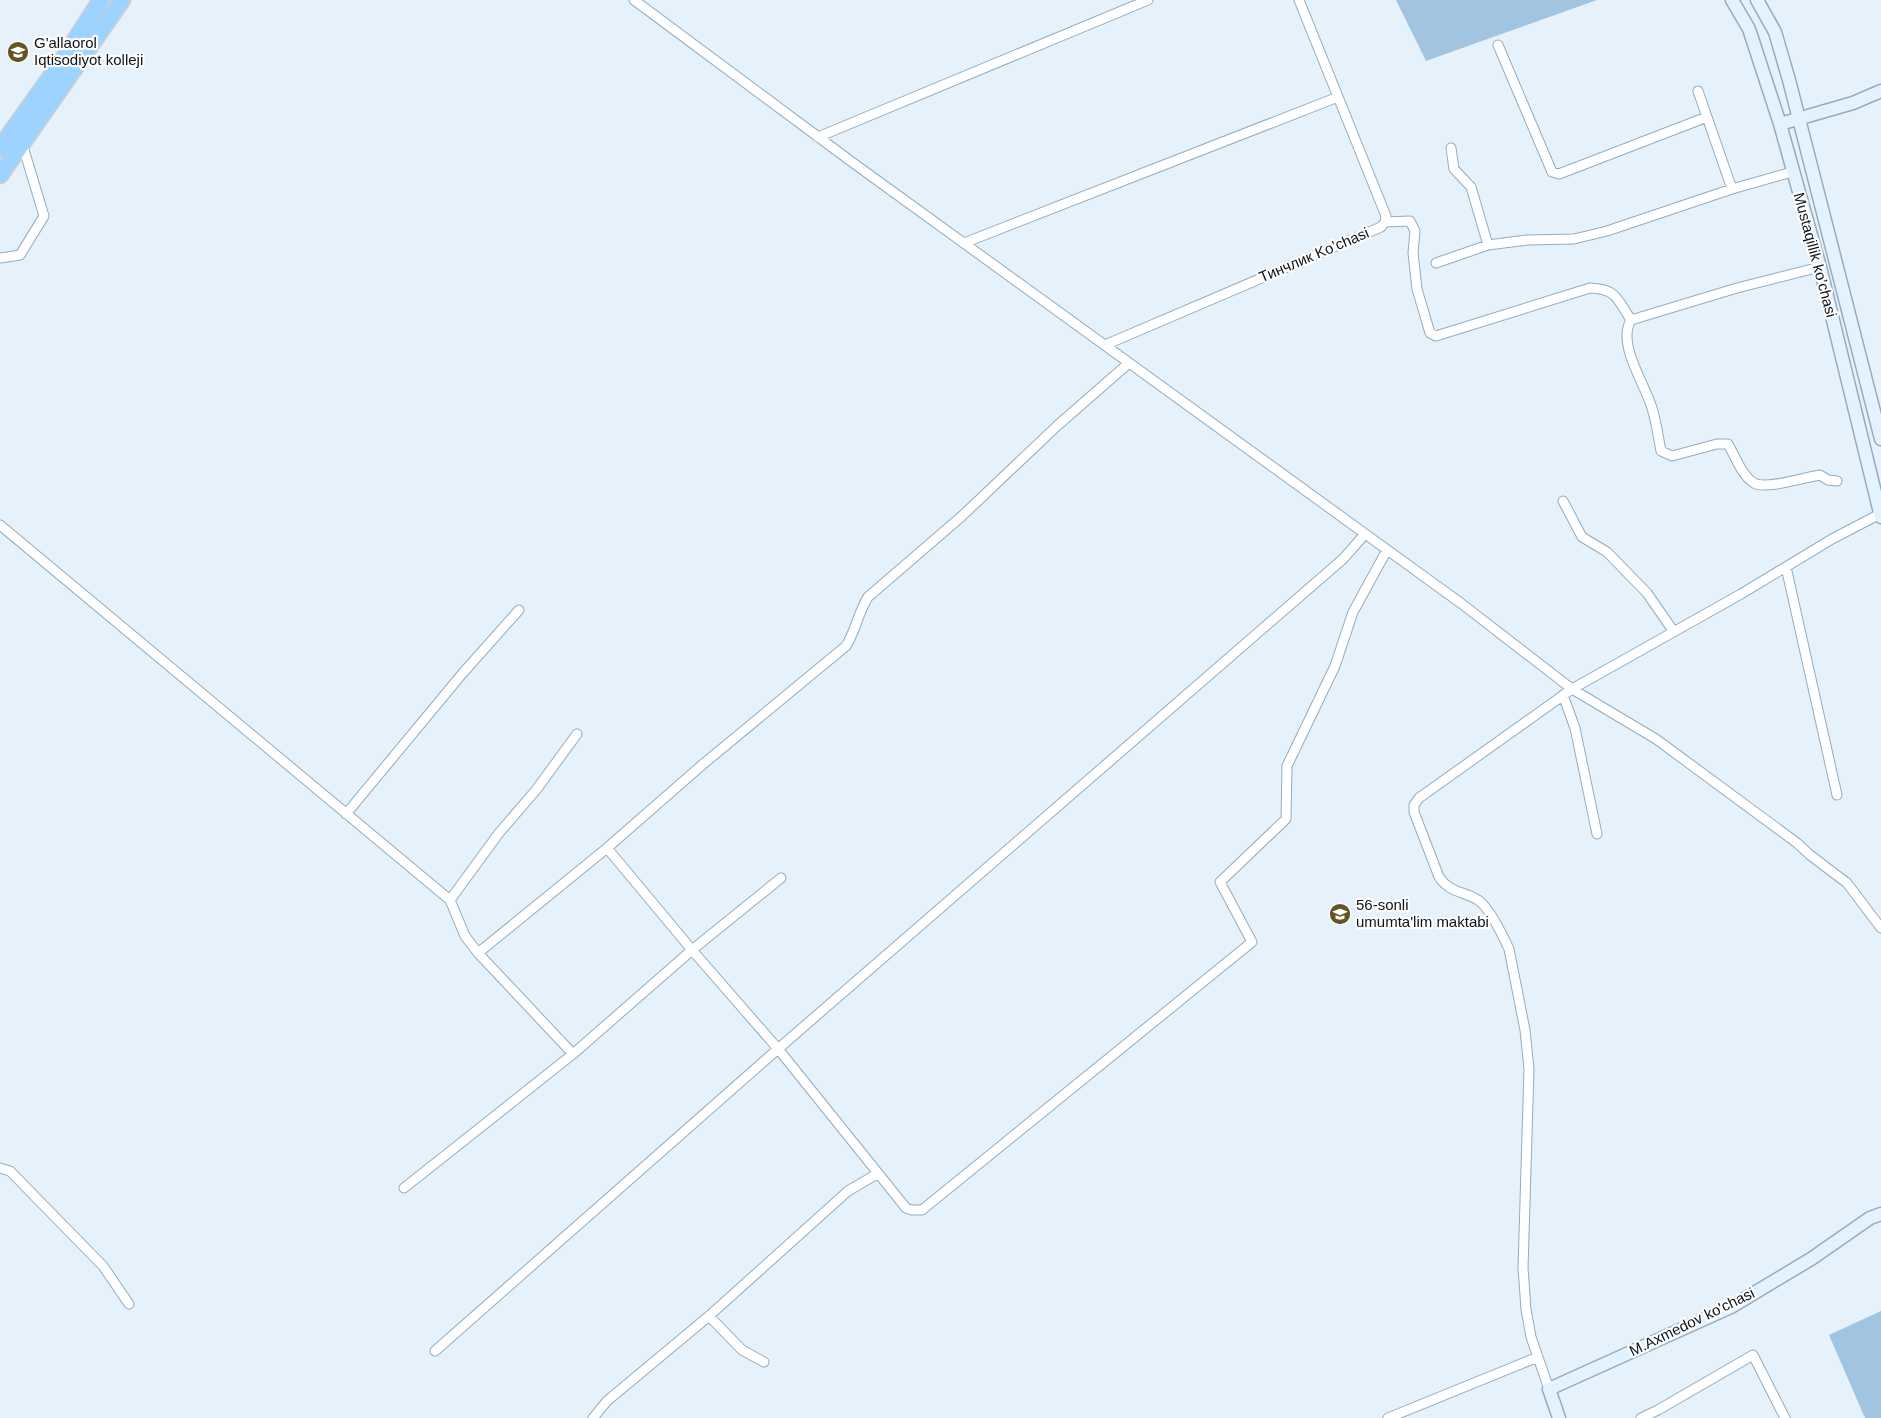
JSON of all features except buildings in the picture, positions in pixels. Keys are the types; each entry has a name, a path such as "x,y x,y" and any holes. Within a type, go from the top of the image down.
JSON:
{"highway":[{"path":"0,175 22,143 66,67 101,0"},
{"path":"0,148 122,0"}],"main road":[{"name":"Mustaqillik ko’chasi","path":"1732,0 1748,29 1780,124 1820,267 1881,515"},
{"name":"Mustaqillik ko’chasi","path":"1757,0 1776,32 1800,118 1881,439"},
{"path":"1780,124 1853,103 1881,91"},
{"name":"M.Axmedov ko'chasi","path":"1549,1389 1731,1307 1812,1258 1870,1218 1881,1214"},
{"path":"1549,1389 1557,1414"}],"street":[{"path":"634,0 818,137 1499,632 1572,689 1656,739 1797,843 1847,883 1881,928"},
{"path":"818,137 1148,0"},
{"name":"Тинчлик Ko’chasi","path":"1105,345 1381,227 1385,222 1386,216 1299,0"},
{"path":"1498,45 1552,172 1559,174 1707,117"},
{"path":"1698,91 1732,189"},
{"path":"964,243 1338,97"},
{"path":"0,258 20,255 44,216 22,143"},
{"path":"1452,148 1454,169 1471,187 1488,245"},
{"path":"1436,262 1488,245 1582,237 1607,231 1732,189 1792,172"},
{"path":"1385,222 1410,220 1415,231 1413,253 1417,289 1430,333 1436,336 1590,288 1602,288 1611,291 1631,320"},
{"path":"1820,267 1737,288 1631,320 1626,328 1630,352 1652,406 1661,451 1672,456 1717,444 1728,444 1744,473 1756,484 1766,485 1820,475 1828,480 1837,481"},
{"path":"478,953 608,848 702,765 846,646 857,625 860,611 868,598 968,510 1058,425 1129,362"},
{"path":"1563,501 1582,537 1607,552 1647,593 1674,632"},
{"path":"1549,1389 1531,1337 1526,1309 1523,1268 1528,1069 1525,1030 1509,950 1485,906 1474,898 1445,886 1439,877 1414,812 1414,805 1419,798 1572,689 1674,632 1832,539 1881,515"},
{"path":"0,525 450,900 465,936 478,953 573,1054"},
{"path":"435,1352 1336,565 1365,534"},
{"path":"608,848 692,950 779,1050 906,1208 922,1210 1252,942 1220,882 1286,818 1288,766 1335,666 1352,612 1387,550"},
{"path":"1786,567 1837,796"},
{"path":"346,814 462,674 519,610"},
{"path":"1563,695 1575,728 1597,834"},
{"path":"450,900 499,833 536,790 577,734"},
{"path":"404,1188 573,1054 692,950 781,878"},
{"path":"0,1168 10,1170 103,1266 129,1304"},
{"path":"593,1418 607,1401 709,1316 848,1191 877,1174"},
{"path":"709,1316 742,1350 764,1362"},
{"path":"1641,1418 1753,1355 1785,1418"},
{"path":"1388,1418 1538,1357"}],"shaded area":[{"path":"1396,0 1597,0 1426,61"},
{"path":"1881,1311 1881,1418 1865,1418 1829,1335"}],"place":[{"name":"G'allaorol Iqtisodiyot kolleji","path":"18,52"},
{"name":"56-sonli umumta'lim maktabi","path":"1340,914"}]}
